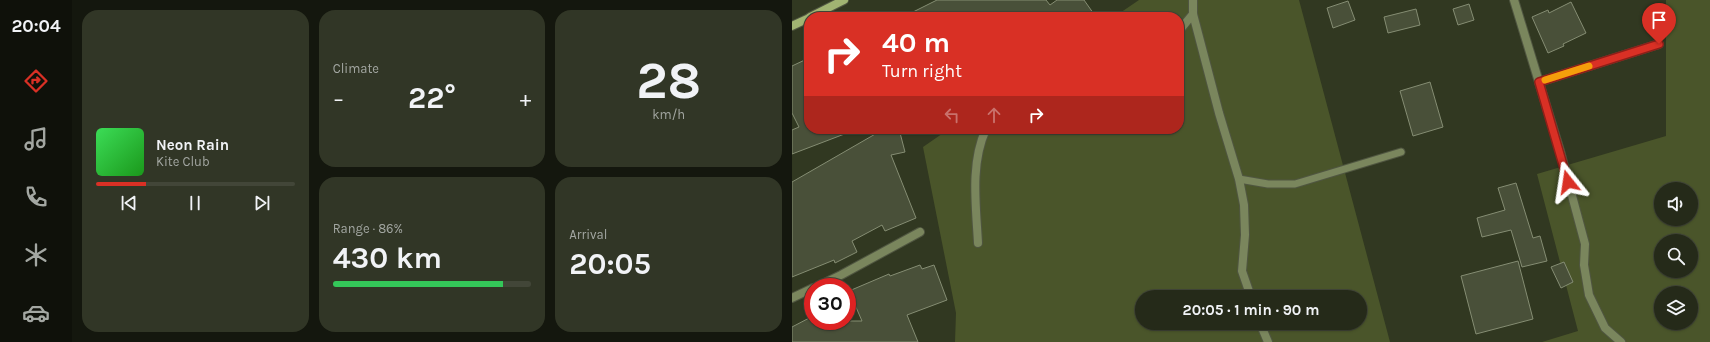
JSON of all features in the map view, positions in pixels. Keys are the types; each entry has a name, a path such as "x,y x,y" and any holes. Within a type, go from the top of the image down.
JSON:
{"main road":[{"path":"820,12 844,0"},
{"path":"792,26 804,20"}],"street":[{"path":"1193,0 1193,14 1219,113 1239,179 1244,205 1245,235 1242,272 1248,290"},
{"path":"1514,0 1585,244 1584,265 1589,295 1605,328 1621,342"},
{"path":"1184,24 1193,14"},
{"path":"1539,82 1659,44"},
{"path":"978,243 976,162 984,134"},
{"path":"836,278 920,232"},
{"path":"792,298 804,293"},
{"path":"1263,330 1268,342"}],"lane":[{"path":"1239,179 1268,184 1295,184 1400,152"}],"green space":[{"path":"1139,0 1299,0 1390,342 955,342 956,313 923,147 942,134 1184,134 1184,12 1121,12"},
{"path":"1666,0 1710,0 1710,342 1542,342 1578,331 1537,174 1666,136"}],"building":[{"path":"937,0 1046,0 1050,5 1057,0 1084,0 1092,12 913,12"},
{"path":"1348,1 1355,20 1333,28 1327,8"},
{"path":"1571,2 1586,33 1563,44 1564,46 1548,53 1532,17 1548,10 1549,13"},
{"path":"1469,4 1474,20 1458,25 1453,9"},
{"path":"1416,9 1420,25 1388,33 1384,17"},
{"path":"804,60 804,134 844,134 792,154 792,130 799,127 792,113 792,66"},
{"path":"1430,82 1443,127 1413,136 1400,91"},
{"path":"875,134 900,134 905,152 891,155 916,218 885,231 882,225 852,241 857,252 835,263 834,260 792,277 792,182"},
{"path":"1516,183 1533,238 1540,236 1547,261 1522,267 1511,230 1482,237 1477,218 1505,210 1498,188"},
{"path":"1518,261 1533,319 1476,334 1461,276"},
{"path":"1564,262 1573,282 1561,288 1551,267"},
{"path":"920,265 922,269 934,265 947,300 907,315 918,342 792,342 792,327 804,321 804,330 856,330 856,321 862,321 856,307 856,288 889,274 890,276"}],"slow traffic":[{"path":"1545,80 1589,66"}],"route":[{"path":"1568,182 1539,82 1659,44"}]}
